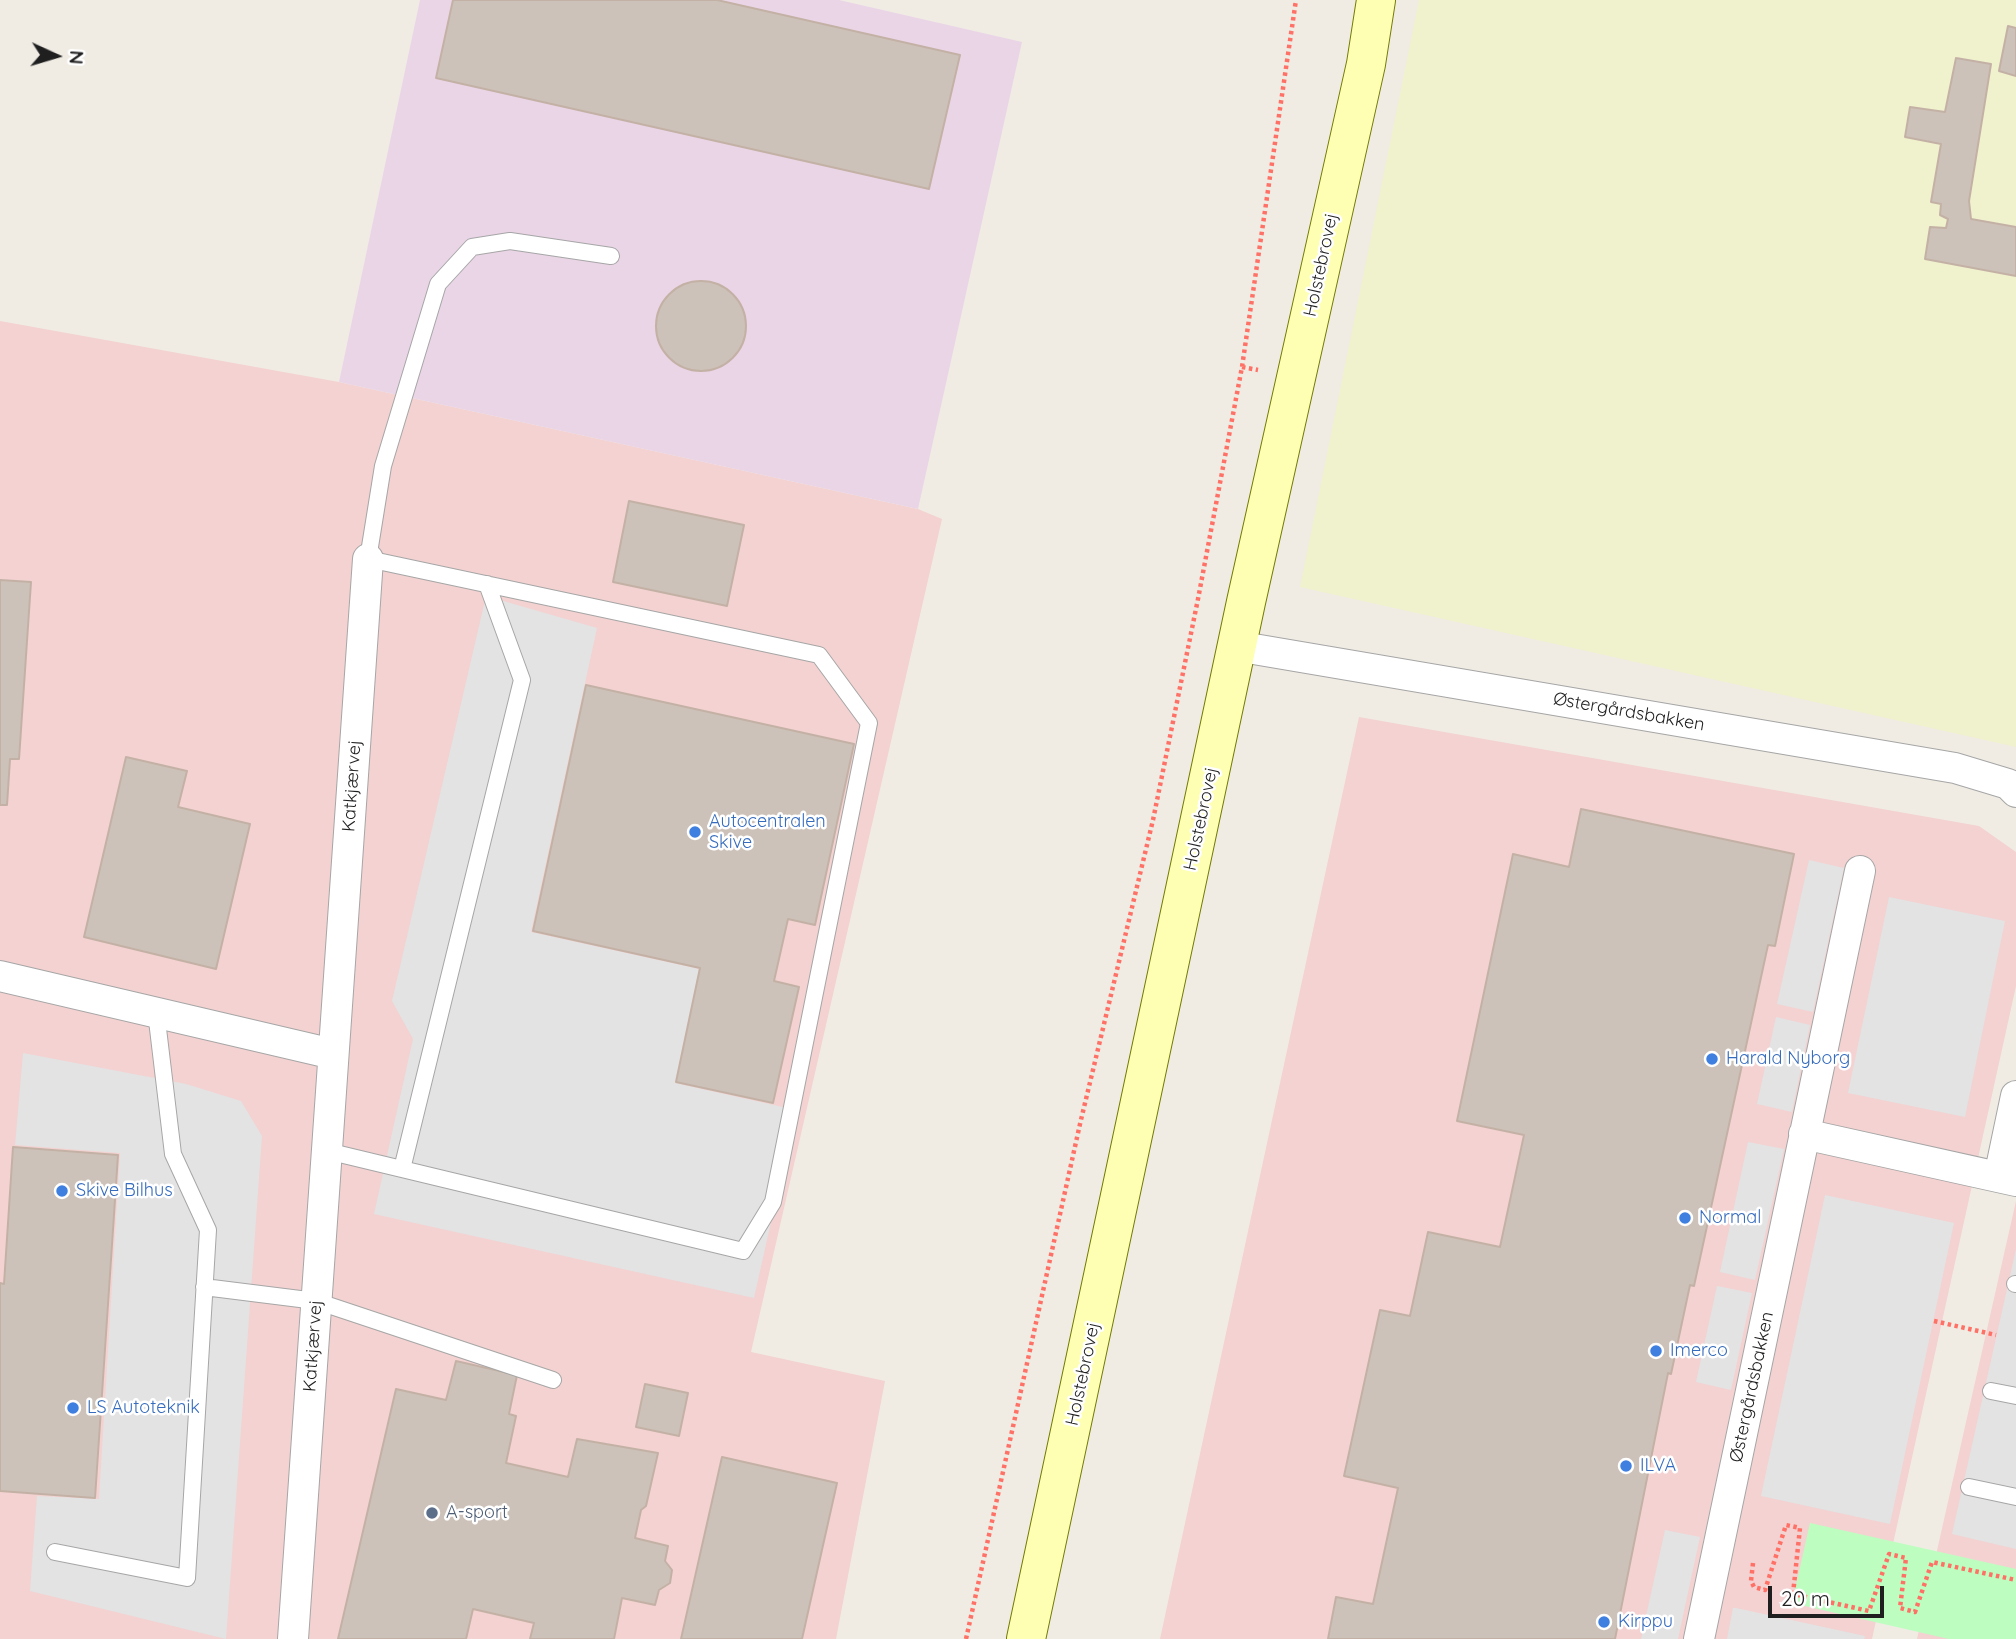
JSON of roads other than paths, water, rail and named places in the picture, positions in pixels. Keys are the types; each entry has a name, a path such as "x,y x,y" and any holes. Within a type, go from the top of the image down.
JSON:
{"main road":[{"name":"Holstebrovej","path":"1026,1639 1237,646 1366,64 1376,0"}],"street":[{"name":"Katkjærvej","path":"293,1639 368,559"},
{"name":"Østergårdsbakken","path":"1237,646 1955,768 2008,784 2016,792"},
{"name":"Østergårdsbakken","path":"1699,1639 1860,871"},
{"path":"0,976 333,1054"},
{"path":"1804,1134 2007,1179 2016,1096"}],"lane":[{"path":"327,1151 743,1251 772,1202 869,723 819,655 368,559 383,466 439,284 472,247 510,241 611,256"},
{"path":"402,1169 522,680 487,584"},
{"path":"55,1552 187,1578 208,1230 173,1154 156,1012"},
{"path":"204,1287 316,1301 553,1380"},
{"path":"1991,1391 2016,1396"},
{"path":"1969,1486 2016,1497"}],"place":[{"name":"Autocentralen Skive","path":"695,832"},
{"name":"Harald Nyborg","path":"1712,1059"},
{"name":"Skive Bilhus","path":"62,1191"},
{"name":"Normal","path":"1685,1218"},
{"name":"Imerco","path":"1656,1351"},
{"name":"LS Autoteknik","path":"73,1408"},
{"name":"ILVA","path":"1626,1466"},
{"name":"A-sport","path":"432,1513"},
{"name":"Kirppu","path":"1604,1622"}]}
